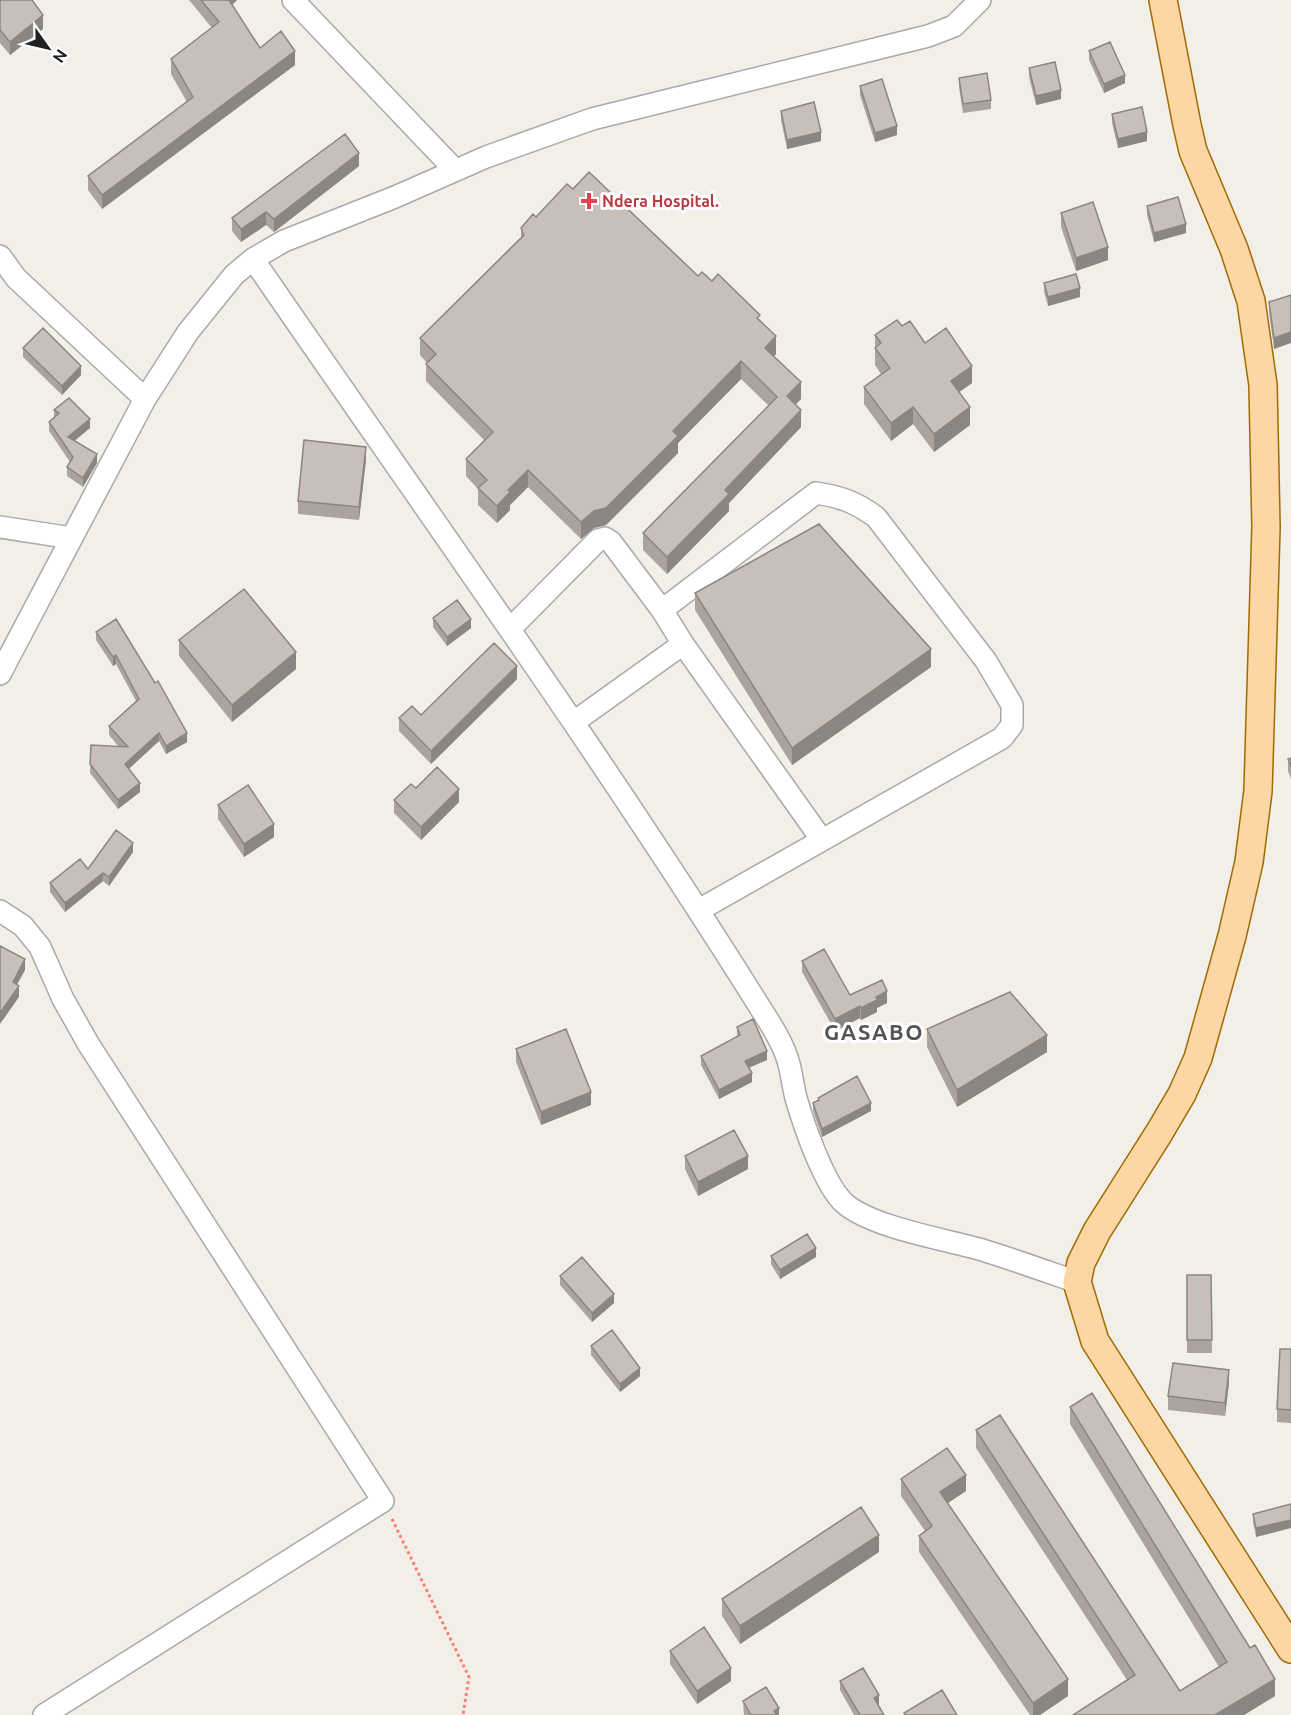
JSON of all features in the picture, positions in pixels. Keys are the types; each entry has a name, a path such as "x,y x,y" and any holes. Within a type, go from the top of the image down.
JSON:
{"main road":[{"path":"1163,0 1186,125 1194,151 1234,249 1251,301 1263,385 1266,527 1258,791 1249,862 1232,936 1198,1058 1170,1113 1096,1231 1081,1263 1077,1282 1095,1341 1291,1649"}],"street":[{"path":"293,0 455,170"},
{"path":"0,674 145,399 188,332 234,275 253,258 284,241 395,197 486,157 592,119 928,36 954,26 980,0"},
{"path":"0,256 16,278 145,399"},
{"path":"253,258 511,628 699,910 774,1029 789,1062 796,1099 825,1175 841,1200 858,1214 883,1223 984,1251 1077,1282"},
{"path":"662,610 816,494 837,496 855,503 876,518 986,661 1012,705 1012,724 1002,738 699,910"},
{"path":"0,527 72,538"},
{"path":"511,628 598,540 605,538 611,542 662,610 683,644 822,840"},
{"path":"574,722 683,644"},
{"path":"0,911 23,926 40,947 63,999 89,1045 383,1502 44,1715"}],"path":[{"path":"383,1502 469,1677 463,1715"}],"building":[{"path":"1,0 32,0 43,15 10,42 0,30"},
{"path":"201,0 229,0 260,48 281,31 295,51 102,195 88,176 193,97 171,59 219,22"},
{"path":"1110,42 1125,75 1104,84 1089,51"},
{"path":"1055,62 1061,90 1036,96 1029,68"},
{"path":"987,73 991,100 963,104 959,78"},
{"path":"882,79 897,126 875,133 860,86"},
{"path":"814,102 821,132 787,140 781,111"},
{"path":"1142,107 1147,132 1118,139 1112,114"},
{"path":"345,134 359,153 274,219 266,212 241,229 232,218"},
{"path":"589,172 698,276 702,272 712,281 718,274 760,315 757,318 776,336 765,348 801,382 787,396 801,410 725,490 729,494 667,557 643,533 777,397 741,361 673,431 678,436 606,508 594,511 581,522 528,470 508,490 510,492 497,506 478,488 487,480 466,459 493,432 426,364 436,354 420,338 524,235 521,228 533,214 536,217 567,184 573,189"},
{"path":"1178,197 1186,224 1154,233 1147,206"},
{"path":"1093,202 1108,247 1076,258 1061,213"},
{"path":"1076,274 1080,288 1048,297 1044,283"},
{"path":"1291,295 1291,332 1274,338 1269,302"},
{"path":"897,320 902,326 910,321 925,343 946,328 972,366 951,381 970,407 934,434 913,407 891,423 864,387 890,368 875,348 881,343 875,335"},
{"path":"43,328 81,366 62,386 23,348"},
{"path":"69,398 90,419 68,437 97,454 83,478 67,467 73,457 49,422 59,413 54,410"},
{"path":"304,440 366,447 359,507 298,501"},
{"path":"819,524 931,649 792,748 695,593"},
{"path":"244,589 296,652 232,705 179,640"},
{"path":"457,600 471,619 447,637 433,618"},
{"path":"116,619 155,683 158,681 187,733 166,746 159,733 125,764 140,783 118,800 90,764 91,745 128,747 109,726 139,699 116,655 113,657 96,632"},
{"path":"494,643 517,666 431,751 399,718 412,706 421,715"},
{"path":"437,767 459,789 421,827 394,800 411,784 416,788"},
{"path":"248,785 274,824 244,844 218,805"},
{"path":"116,830 133,843 109,877 103,873 65,903 50,883 80,859 88,869"},
{"path":"0,946 25,959 13,982 19,986 0,1013"},
{"path":"824,949 850,995 882,980 887,991 876,997 877,1000 835,1019 802,961"},
{"path":"1010,992 1047,1035 957,1090 927,1029"},
{"path":"753,1019 767,1051 745,1061 752,1073 719,1090 701,1056 740,1035 737,1027"},
{"path":"566,1029 591,1092 541,1112 516,1049"},
{"path":"857,1076 871,1103 822,1129 813,1103"},
{"path":"734,1130 748,1156 698,1182 685,1156"},
{"path":"807,1234 816,1248 780,1270 771,1256"},
{"path":"582,1257 614,1294 592,1313 560,1276"},
{"path":"1187,1275 1211,1275 1212,1340 1187,1340"},
{"path":"612,1330 640,1368 620,1384 591,1346"},
{"path":"1280,1349 1291,1349 1291,1410 1277,1409"},
{"path":"1173,1363 1229,1370 1225,1403 1168,1396"},
{"path":"1092,1393 1250,1648 1255,1645 1275,1679 1215,1715 1073,1715 1135,1675 976,1430 1000,1415 1180,1691 1227,1662 1070,1407"},
{"path":"947,1448 966,1475 940,1492 1068,1679 1033,1703 919,1536 932,1526 901,1479"},
{"path":"1291,1504 1291,1520 1256,1528 1253,1514"},
{"path":"861,1507 879,1535 740,1626 722,1599"},
{"path":"704,1627 731,1668 697,1691 670,1651"},
{"path":"863,1668 879,1695 874,1698 884,1715 860,1715 840,1681"},
{"path":"766,1687 779,1708 774,1711 777,1715 751,1715 743,1701"},
{"path":"942,1690 957,1715 905,1715 904,1713"}],"place":[{"name":"Ndera Hospital.","path":"589,201"}],"district":[{"name":"GASABO","path":"874,1031"}]}
